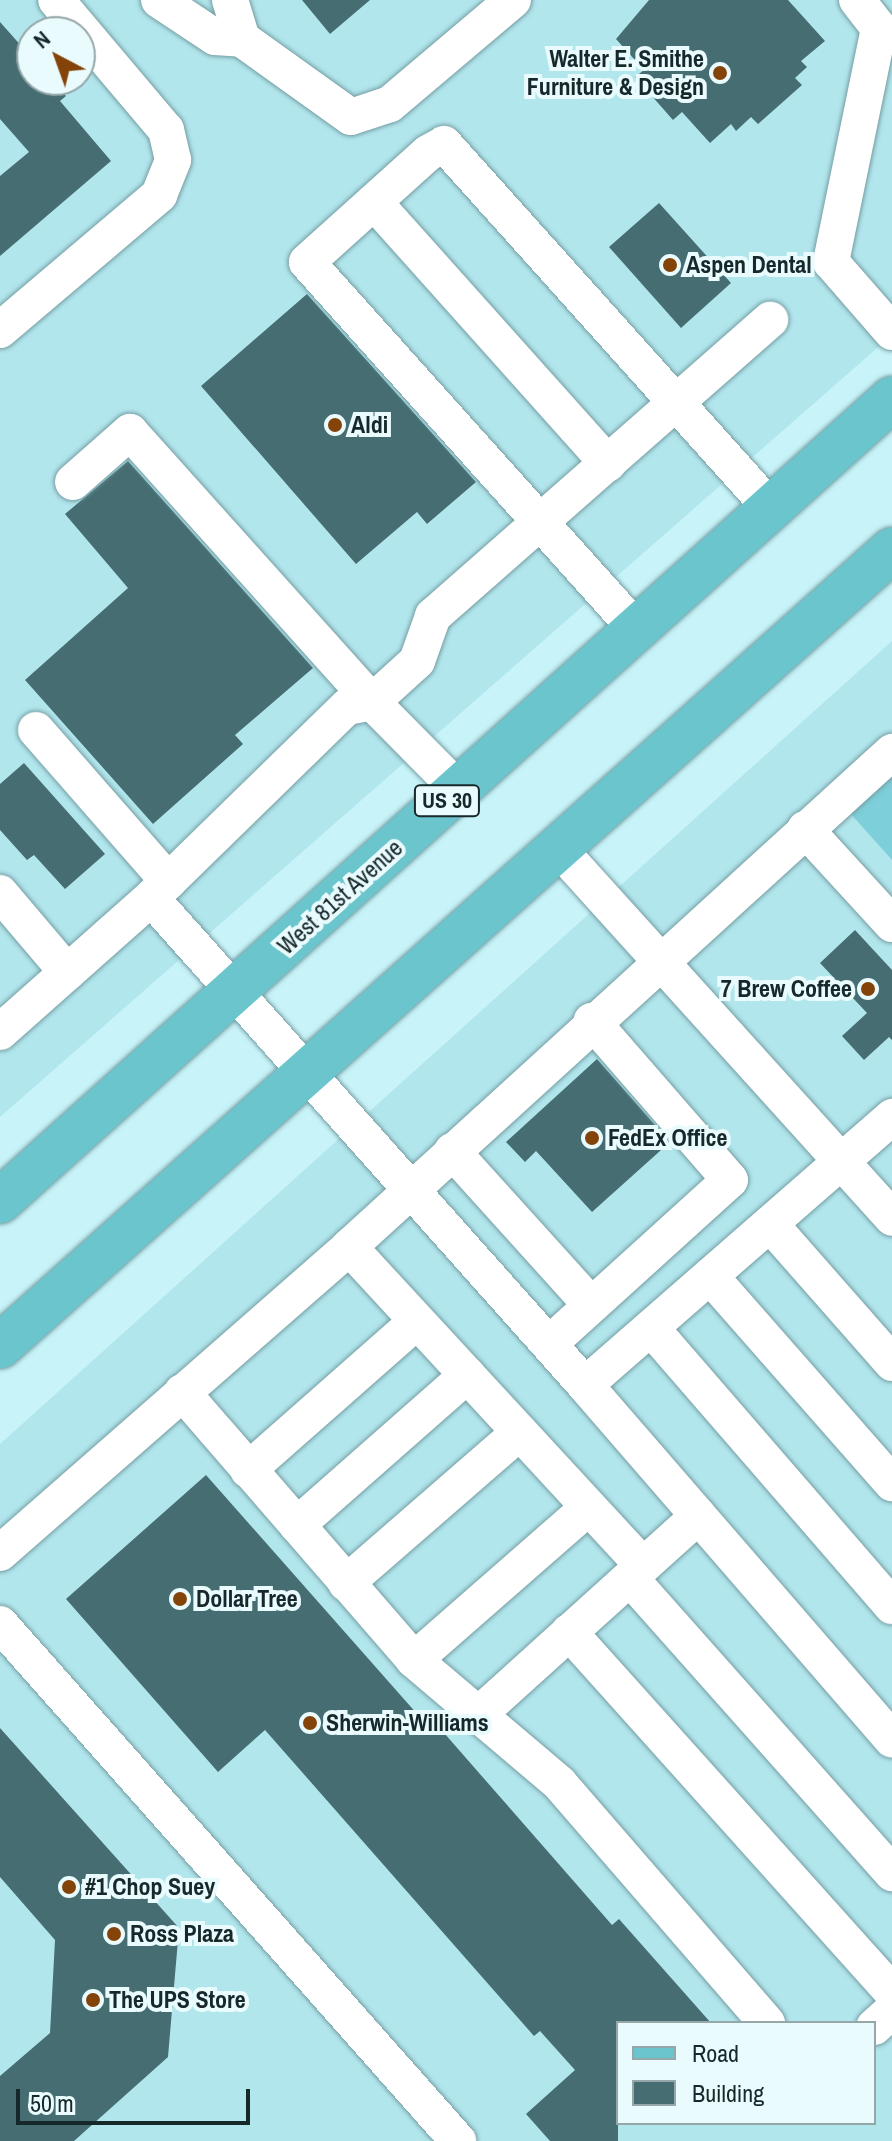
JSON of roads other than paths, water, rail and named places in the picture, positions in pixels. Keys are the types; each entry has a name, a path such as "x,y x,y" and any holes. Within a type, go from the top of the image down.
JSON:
{"main road":[{"name":"West 81st Avenue","path":"0,1201 235,993 892,399"},
{"path":"0,1346 309,1074 892,550"}],"lane":[{"path":"0,330 159,195 173,160 166,130 56,0"},
{"path":"159,0 215,37 242,39 351,117 390,104 513,0"},
{"path":"230,0 242,39"},
{"path":"857,0 879,28 831,262 892,332"},
{"path":"637,630 307,262 444,144 771,508"},
{"path":"374,202 608,464"},
{"path":"0,1032 160,889 347,707 372,702 417,661 433,616 770,320"},
{"path":"73,482 130,432 372,702 459,790"},
{"path":"36,730 160,889 235,993 549,1344 892,1739"},
{"path":"0,1553 349,1247 662,957 892,752"},
{"path":"805,829 892,924"},
{"path":"559,849 662,957 892,1218"},
{"path":"0,893 67,972"},
{"path":"549,1344 730,1180 592,1021"},
{"path":"585,1385 892,1117"},
{"path":"452,1151 591,1305"},
{"path":"770,1224 892,1363"},
{"path":"349,1247 589,1507 636,1571 892,1873"},
{"path":"710,1276 892,1483"},
{"path":"248,1470 417,1321"},
{"path":"651,1328 892,1606"},
{"path":"297,1525 467,1375"},
{"path":"182,1392 414,1660 559,1783 765,2021"},
{"path":"346,1583 520,1432"},
{"path":"414,1660 589,1507"},
{"path":"478,1715 698,1516"},
{"path":"0,1624 458,2141"},
{"path":"569,1632 892,1992"},
{"path":"876,2025 892,2011"}],"place":[{"name":"Walter E. Smithe Furniture & Design","path":"720,73"},
{"name":"Aspen Dental","path":"670,265"},
{"name":"Aldi","path":"335,425"},
{"name":"7 Brew Coffee","path":"868,989"},
{"name":"FedEx Office","path":"592,1138"},
{"name":"Dollar Tree","path":"180,1599"},
{"name":"Sherwin-Williams","path":"310,1723"},
{"name":"#1 Chop Suey","path":"69,1887"},
{"name":"Ross Plaza","path":"114,1934"},
{"name":"The UPS Store","path":"93,2000"}]}
